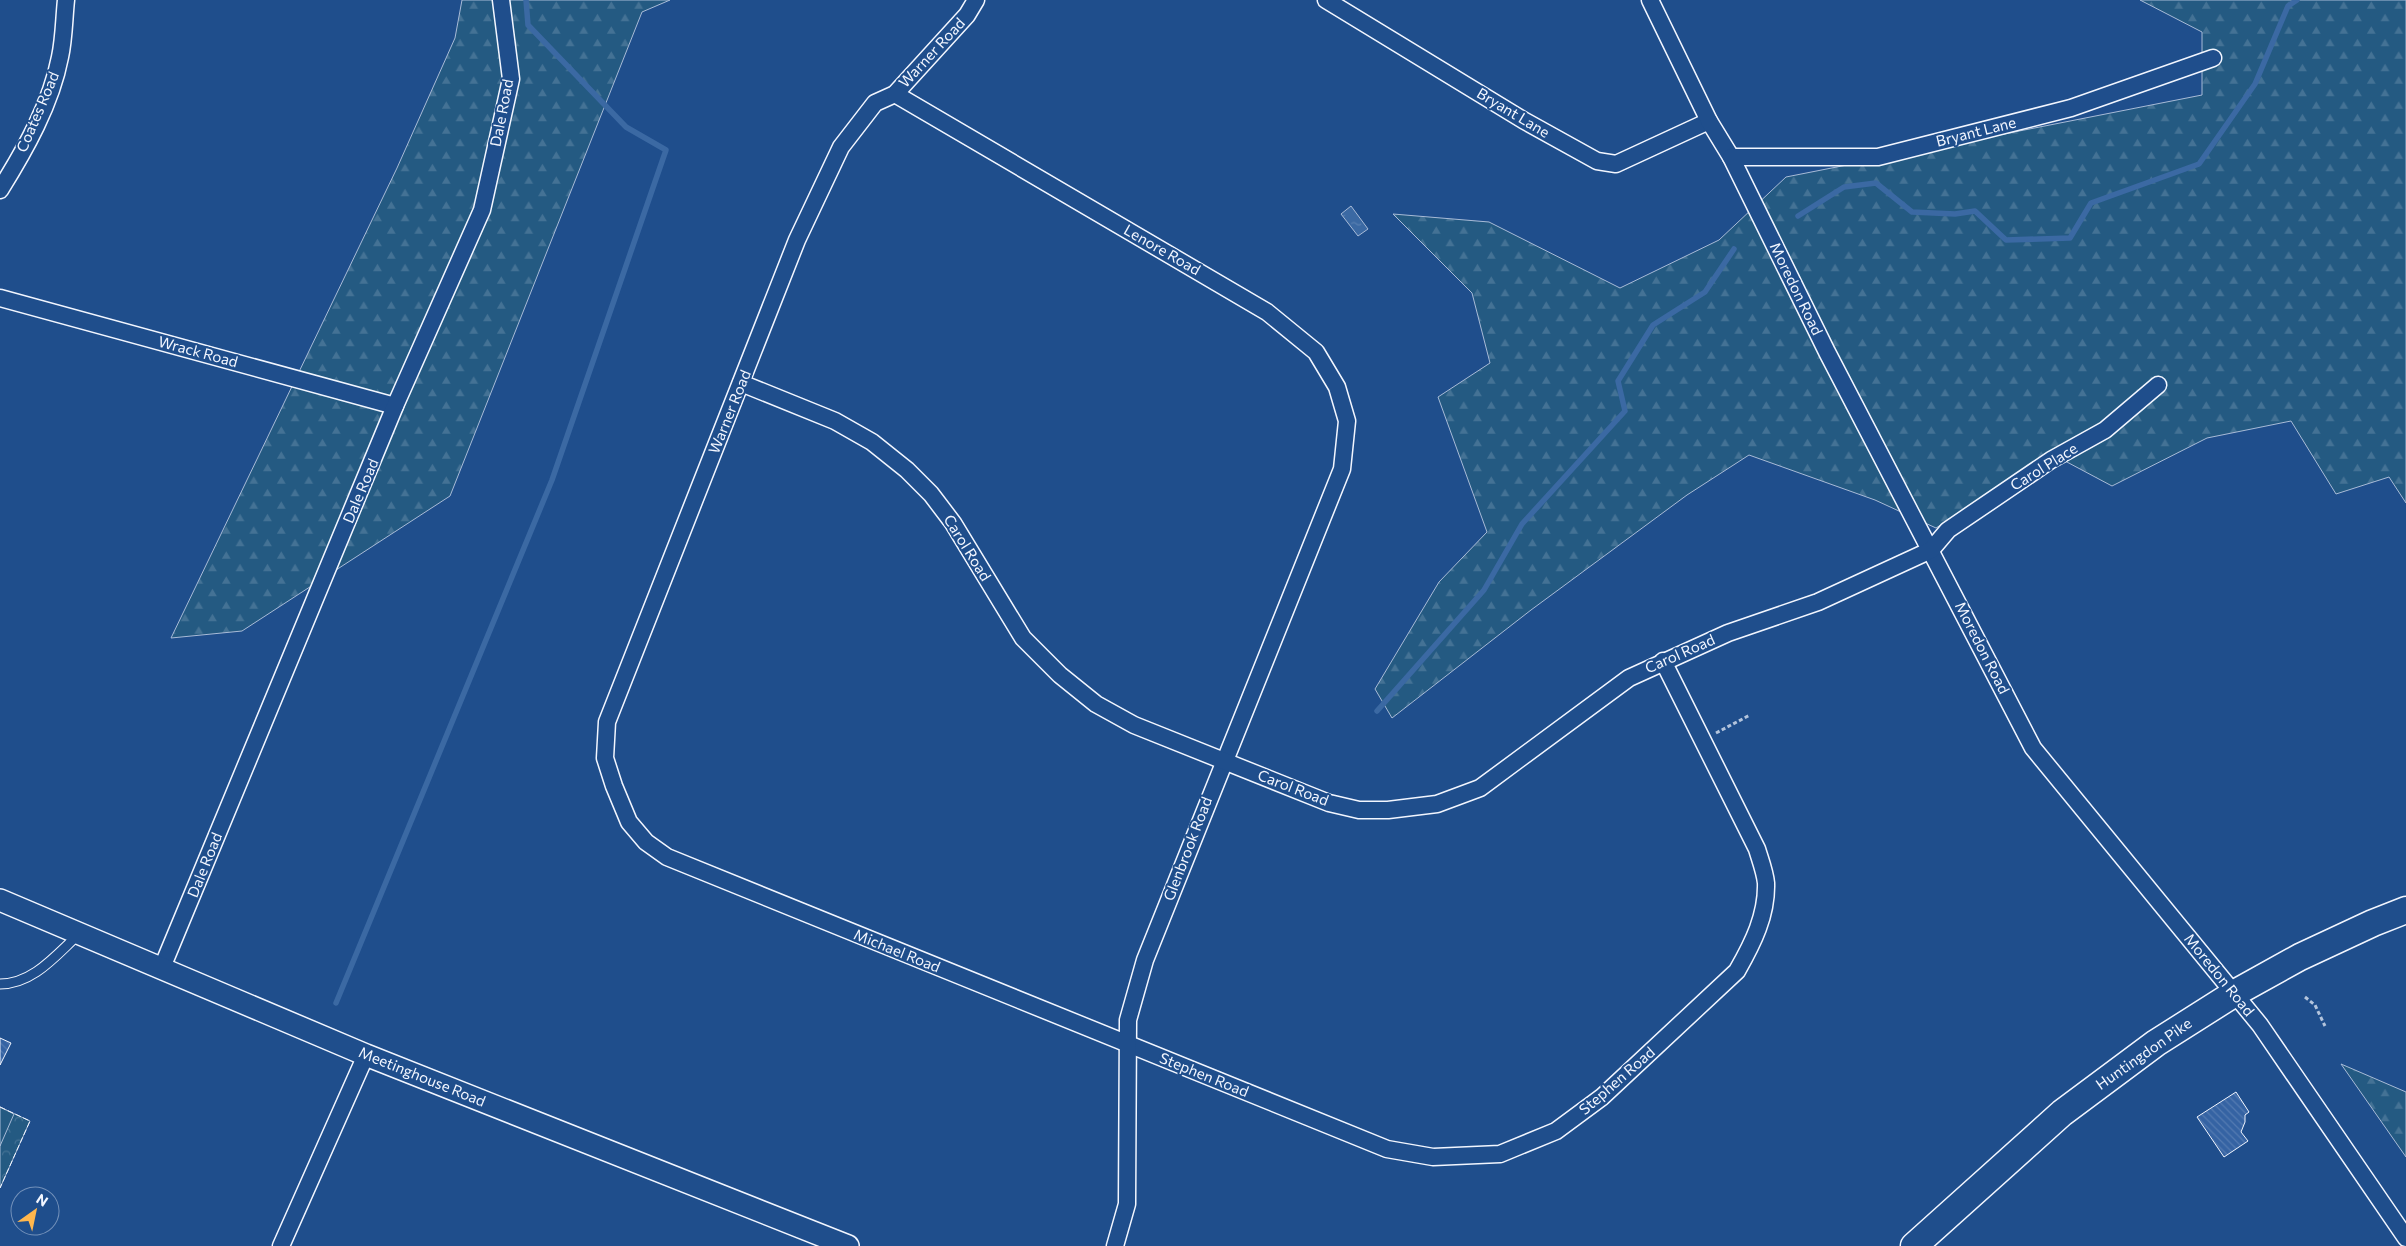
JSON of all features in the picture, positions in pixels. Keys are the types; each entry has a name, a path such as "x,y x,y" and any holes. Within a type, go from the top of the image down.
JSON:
{"main road":[{"name":"Huntingdon Pike","path":"1914,1246 2062,1113 2156,1043 2235,993 2300,957 2406,910"}],"street":[{"name":"Coates Road","path":"0,190 20,157 50,92 60,56 66,0"},
{"name":"Dale Road","path":"161,970 396,406 482,210 510,79 501,0"},
{"name":"Warner Road","path":"667,857 646,842 630,822 614,786 605,758 607,722 797,240 841,147 876,103 895,94 967,15 976,0"},
{"name":"Bryant Lane","path":"1326,0 1523,120 1597,161 1616,164 1709,121"},
{"name":"Moredon Road","path":"1650,0 1709,121 1731,157 1827,352 2033,748 2260,1025 2406,1238"},
{"name":"Bryant Lane","path":"1731,157 1878,157 2071,108 2213,58"},
{"name":"Lenore Road","path":"895,94 1266,312 1316,352 1337,386 1347,421 1342,469"},
{"name":"Wrack Road","path":"0,298 396,406"},
{"name":"Carol Road","path":"741,383 835,421 872,442 907,470 931,494 953,523 1023,638 1060,675 1096,704 1134,725 1223,761 1329,803 1359,810 1388,810 1437,804 1480,788 1629,678 1728,633 1818,602 1931,550"},
{"name":"Carol Place","path":"1931,550 1948,530 2051,460 2105,430 2158,385"},
{"name":"Glenbrook Road","path":"1115,1246 1127,1204 1128,1020 1145,960 1223,761 1342,469"},
{"name":"Stephen Road","path":"1128,1044 1387,1149 1433,1157 1500,1154 1556,1131 1602,1097 1737,971 1752,946 1762,918 1766,882 1757,849 1663,661"},
{"name":"Michael Road","path":"667,857 1128,1044"},
{"name":"Meetinghouse Road","path":"0,900 78,935 366,1055 848,1246"},
{"path":"281,1246 366,1055"}],"lane":[{"path":"0,984 9,984 33,976 78,935"}],"path":[{"path":"1713,734 1750,715"},
{"path":"2305,997 2315,1005 2325,1026"}],"green space":[{"path":"462,0 670,0 642,12 450,496 242,631 171,638 397,168 455,38"},
{"path":"2140,0 2406,0 2406,503 2389,477 2336,494 2291,421 2207,438 2112,486 2050,453 1936,528 1875,500 1749,455 1687,495 1531,610 1392,718 1375,689 1439,582 1487,532 1438,397 1490,363 1472,293 1393,214 1489,222 1620,288 1719,240 1786,177 2202,95 2202,32"},
{"path":"2341,1064 2406,1092 2406,1157"},
{"path":"0,1107 30,1121 0,1188"},
{"path":"0,1107 14,1114 0,1146"}],"water":[{"path":"1351,206 1368,229 1358,236 1341,214"}],"building":[{"path":"0,1038 11,1043 0,1065"},
{"path":"2236,1092 2249,1112 2245,1115 2245,1122 2241,1132 2248,1141 2224,1157 2197,1117"}],"waterway":[{"path":"336,1003 552,480 666,150 626,127 528,25 526,0"},
{"path":"1798,216 1844,187 1876,183 1912,212 1955,214 1975,211 2006,240 2070,238 2091,203 2199,164 2255,84 2288,6 2297,0"},
{"path":"1377,711 1484,590 1522,524 1625,411 1618,381 1653,325 1705,292 1734,249"}],"fence":[{"path":"0,1107 30,1121 0,1188"}]}
